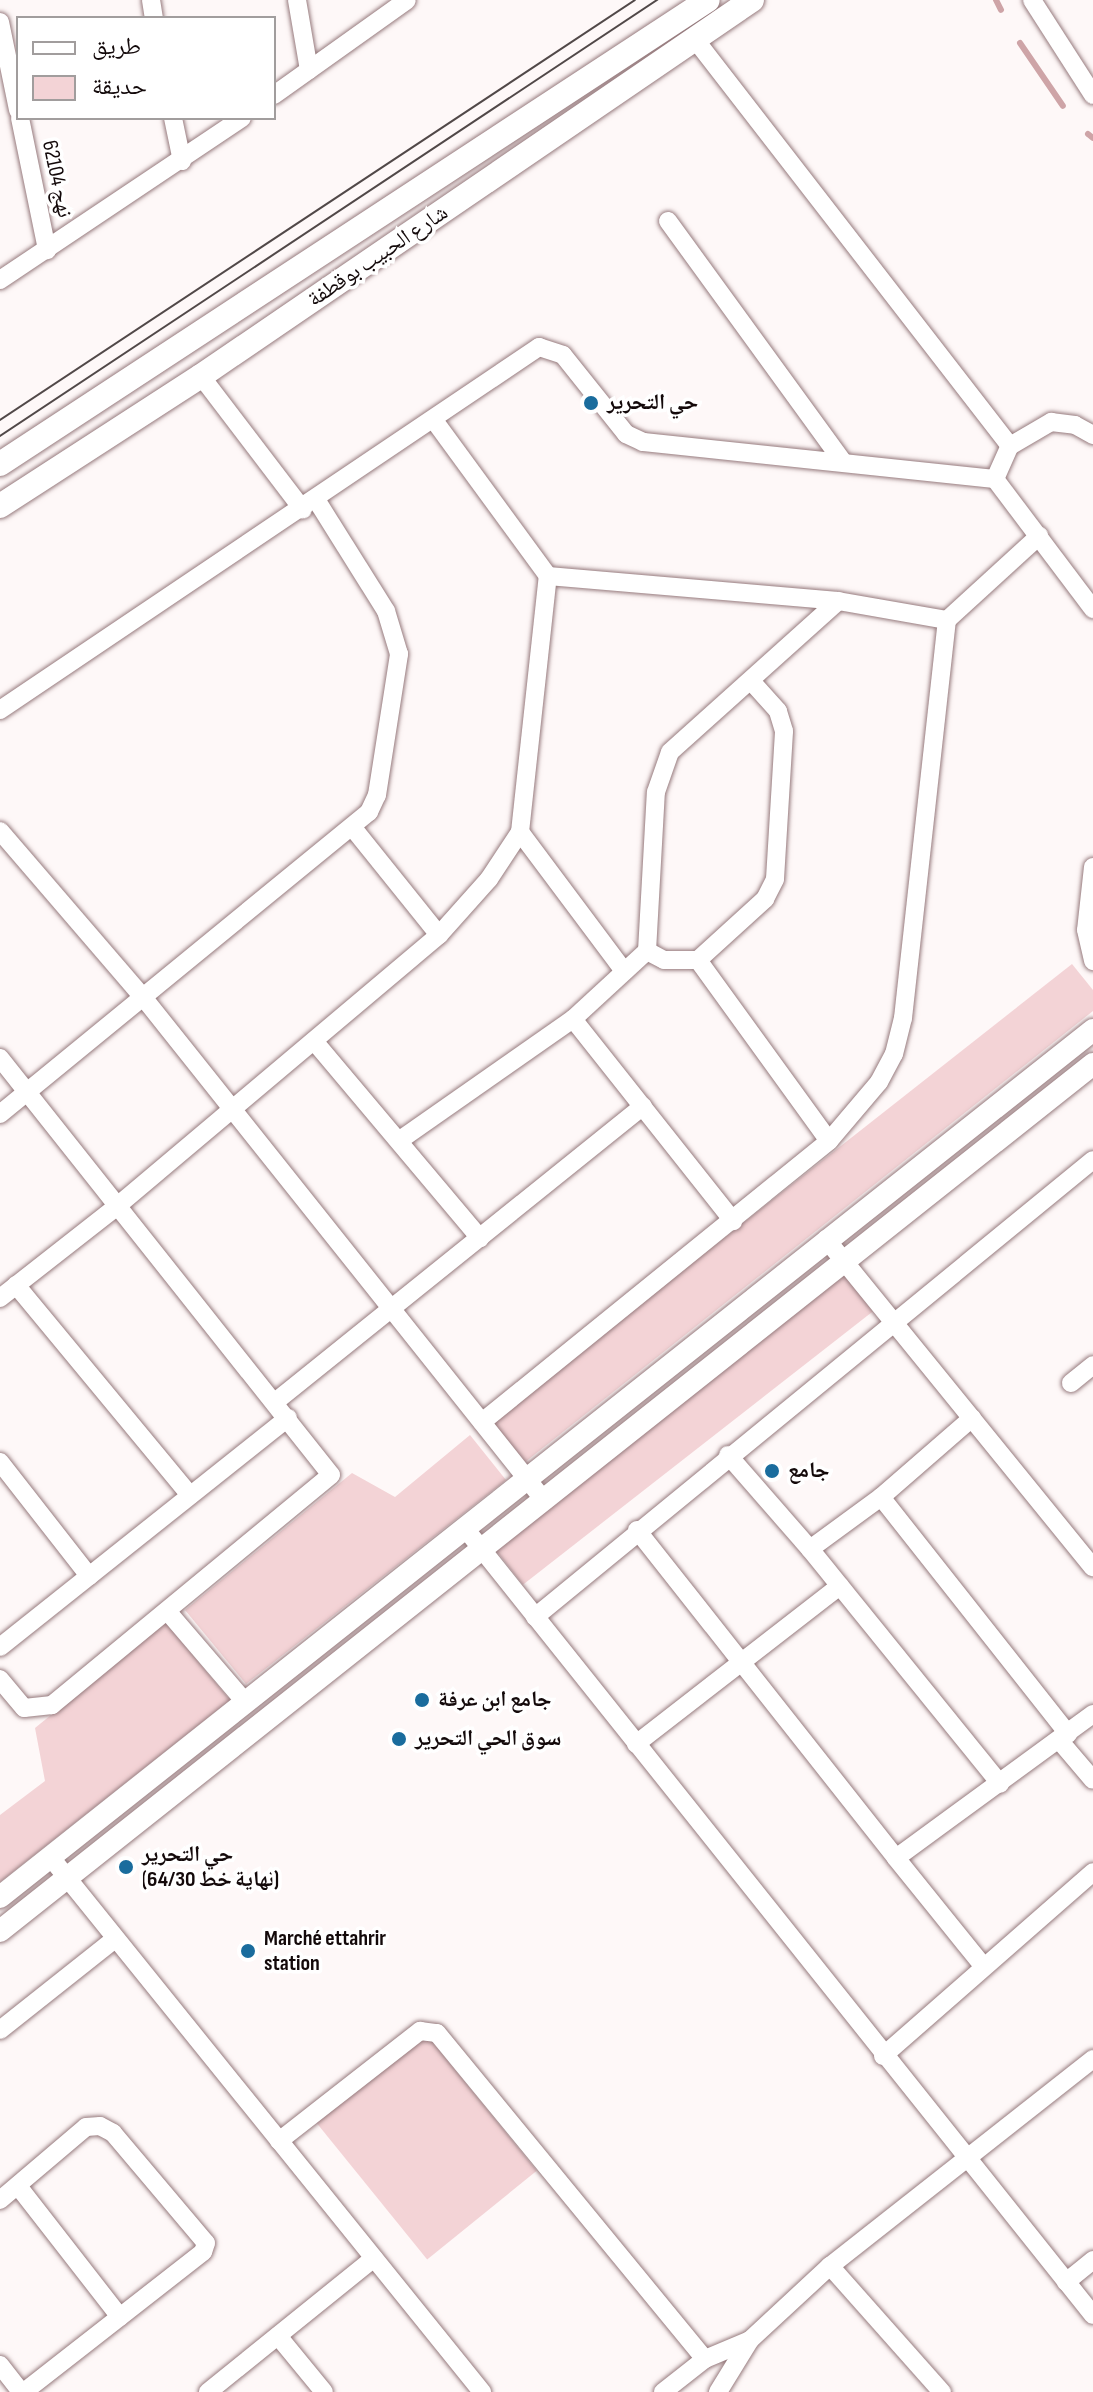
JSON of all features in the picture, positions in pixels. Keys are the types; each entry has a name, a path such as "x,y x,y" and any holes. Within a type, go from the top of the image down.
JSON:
{"main road":[{"name":"شارع الحبيب بوقطفة","path":"0,464 708,0"},
{"name":"شارع الحبيب بوقطفة","path":"0,506 201,376 752,0"}],"street":[{"path":"297,0 309,70"},
{"path":"276,94 407,0"},
{"path":"1032,0 1093,95"},
{"path":"0,22 16,100"},
{"path":"694,38 1010,446"},
{"name":"نهج 62104","path":"20,120 47,250"},
{"path":"173,120 182,161"},
{"path":"0,280 239,120"},
{"path":"668,221 843,462"},
{"path":"0,710 310,506 539,347 551,348 563,355 626,434 643,442 995,479 1093,609"},
{"path":"0,1114 353,828 377,795 399,654 386,611 310,506 201,376"},
{"path":"0,1298 116,1207 439,935 489,879 520,832 548,576 434,420"},
{"path":"995,479 1010,446 1060,421 1093,435"},
{"path":"482,1422 829,1141 879,1082 894,1054 903,1018 947,620 1039,536"},
{"path":"548,576 838,601 947,620"},
{"path":"400,1140 573,1019 647,951 660,773 670,752 752,682 838,601"},
{"path":"647,951 664,960 698,960 765,899 775,879 784,731 778,711 752,682"},
{"path":"353,828 439,935"},
{"path":"0,831 143,997 543,1499"},
{"path":"520,832 624,971"},
{"path":"1093,867 1086,930 1093,961"},
{"path":"698,960 829,1141"},
{"path":"573,1019 733,1221"},
{"path":"0,1897 52,1859 464,1527 1093,1030"},
{"path":"314,1041 480,1238"},
{"path":"0,1058 29,1091 116,1207 330,1468 327,1483 52,1705 24,1708 0,1679"},
{"path":"3,1923 67,1878 1093,1064"},
{"path":"275,1402 643,1106"},
{"path":"535,1617 728,1455 895,1324 1093,1160"},
{"path":"826,1239 1093,1567"},
{"path":"16,1285 190,1495"},
{"path":"1071,1383 1093,1365"},
{"path":"0,1647 288,1418"},
{"path":"810,1549 881,1497 972,1418"},
{"path":"728,1455 810,1549 1000,1784"},
{"path":"0,1462 89,1576"},
{"path":"881,1497 1093,1780"},
{"path":"464,1527 883,2056 1093,2315"},
{"path":"637,1530 984,1967"},
{"path":"636,1744 742,1665 840,1586"},
{"path":"168,1612 246,1703"},
{"path":"896,1858 1093,1714"},
{"path":"52,1859 482,2392"},
{"path":"883,2056 1093,1872"},
{"path":"0,2030 115,1939"},
{"path":"279,2141 420,2031 437,2033 705,2359"},
{"path":"718,2392 750,2340 830,2266 1093,2059"},
{"path":"0,2200 86,2127 100,2126 113,2133 204,2234 203,2252 22,2392 0,2365"},
{"path":"18,2186 120,2317"},
{"path":"208,2392 374,2258"},
{"path":"1066,2282 1093,2260"},
{"path":"830,2266 942,2392"},
{"path":"278,2336 324,2392"},
{"path":"663,2392 705,2359 750,2340"}],"green space":[{"path":"1072,964 1093,990 1093,1011 524,1463 489,1423"},
{"path":"842,1272 873,1311 523,1585 492,1545"},
{"path":"470,1435 506,1480 246,1684 185,1610 352,1473 395,1497"},
{"path":"165,1622 230,1700 0,1882 0,1815 45,1781 35,1728"},
{"path":"426,2034 537,2171 427,2260 316,2123"}],"waterway":[{"path":"996,0 1001,10"},
{"path":"1020,43 1063,106"},
{"path":"1088,134 1093,138"}],"tram line":[{"path":"0,420 635,0"},
{"path":"0,436 657,0"}],"place":[{"name":"حي التحرير","path":"591,403"},
{"name":"جامع","path":"772,1471"},
{"name":"جامع ابن عرفة","path":"422,1700"},
{"name":"سوق الحي التحرير","path":"399,1739"},
{"name":"حي التحرير (نهاية خط 64/30)","path":"126,1867"},
{"name":"Marché ettahrir station","path":"248,1951"}]}
